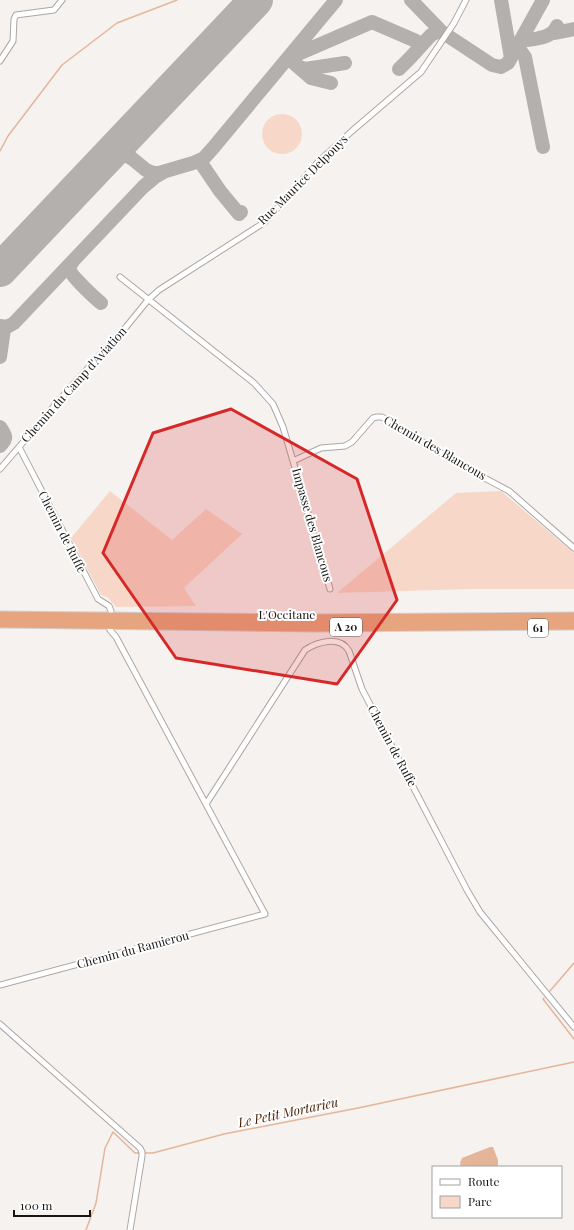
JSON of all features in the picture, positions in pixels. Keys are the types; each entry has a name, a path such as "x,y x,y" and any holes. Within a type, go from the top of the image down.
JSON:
{"highway":[{"name":"61","path":"519,617 574,613"},
{"name":"L'Occitane","path":"0,616 313,619 574,617"},
{"name":"L'Occitane","path":"0,623 313,627 574,625"},
{"name":"61","path":"502,626 574,629"}],"street":[{"path":"0,61 13,41 14,19 16,15 54,10 62,0"},
{"name":"Rue Maurice Delpouys","path":"148,300 159,290 265,222 318,162 420,72 454,23 466,0"},
{"path":"120,277 254,383 273,404 283,427 293,461"},
{"name":"Chemin du Camp d'Aviation","path":"0,470 35,427 126,327 148,300"},
{"name":"Chemin des Blancous","path":"293,461 321,448 345,446 352,442 373,418 377,416 382,417 464,466 509,490 574,548"},
{"name":"Chemin de Ruffe","path":"19,447 98,599 109,606 111,611"},
{"name":"Impasse des Blancous","path":"293,461 330,588"},
{"path":"110,630 116,637 206,804"},
{"name":"Chemin de Ruffe","path":"206,804 305,650 320,642 336,642 347,647 366,696 467,890 480,912 574,1027"},
{"name":"Chemin du Ramierou","path":"0,985 265,914 206,804"},
{"path":"0,1024 140,1148 142,1156 130,1230"}],"highlighted area":[{"path":"231,409 357,479 397,600 337,684 176,658 103,553 153,433"}],"green space":[{"path":"282,114 290,116 296,120 300,126 302,134 300,142 296,148 290,152 282,154 274,152 268,148 264,142 262,134 264,126 268,120 274,116"},
{"path":"110,491 172,540 206,509 242,534 184,588 196,606 116,607 107,597 101,595 71,538"},
{"path":"501,491 574,553 574,589 472,589 337,593 456,493"}],"shaded area":[{"path":"493,1147 498,1160 498,1166 461,1166 460,1163 462,1158"}],"waterway":[{"path":"0,151 8,136 62,65 117,23 177,0"},
{"name":"Le Petit Mortarieu","path":"550,991 574,963"},
{"name":"Le Petit Mortarieu","path":"544,998 543,999 574,1039"},
{"name":"Le Petit Mortarieu","path":"86,1230 96,1203 105,1148 113,1132 135,1153 153,1153 224,1134 358,1108 574,1062"}],"taxiway":[{"path":"143,119 127,137 126,145 129,156 146,170 153,173 159,173 193,163 204,158 336,0"},
{"path":"411,0 442,32 492,65 501,67 508,63 543,0"},
{"path":"501,0 511,58"},
{"path":"292,58 295,58 298,54 372,22 416,41"},
{"path":"520,41 536,39 551,34 557,26"},
{"path":"555,33 574,29"},
{"path":"399,69 431,35 437,32 442,32"},
{"path":"517,46 525,57 543,147"},
{"path":"288,58 311,78 331,83"},
{"path":"297,66 305,69 345,63"},
{"path":"105,159 122,154 132,159"},
{"path":"193,163 201,163 220,191 239,214 241,212"},
{"path":"0,326 7,327 14,323 143,187 164,172"},
{"path":"73,261 70,268 71,273 101,303"},
{"path":"0,357 4,329 7,327"},
{"path":"0,427 5,437 0,446"}],"runway":[{"path":"0,270 256,0"}]}
